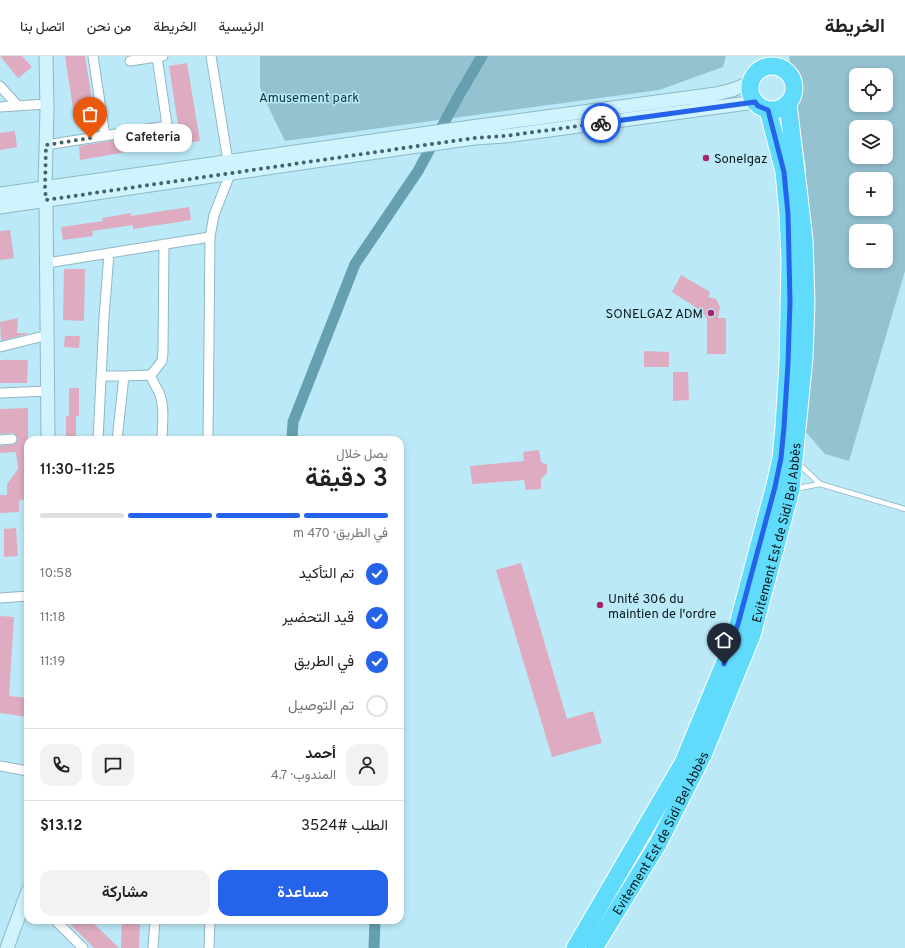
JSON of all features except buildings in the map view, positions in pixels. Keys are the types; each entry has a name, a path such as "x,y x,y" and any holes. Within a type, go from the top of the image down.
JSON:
{"highway":[{"path":"760,62 768,66 776,66 782,63 792,80 794,87 791,99 788,104 775,110 761,106 751,96 750,90 750,83 760,62"},
{"name":"Evitement Est de Sidi Bel Abbès","path":"594,948 658,844 703,755 752,635 783,489 804,358 806,302 804,239 788,104"},
{"name":"Evitement Est de Sidi Bel Abbès","path":"761,106 784,172 788,214 790,302 784,427 788,458"},
{"name":"Evitement Est de Sidi Bel Abbès","path":"575,948 683,763 724,664 783,489"}],"main road":[{"path":"46,56 48,436"},
{"path":"0,206 46,194 473,133 716,94 750,83"},
{"path":"473,133 505,136 761,106"},
{"path":"0,194 46,194"},
{"path":"7,948 24,903"}],"street":[{"path":"93,56 105,136"},
{"path":"130,61 160,56 170,145"},
{"path":"208,436 210,237 214,216 229,168 211,56"},
{"path":"0,86 18,106"},
{"path":"0,107 47,104"},
{"path":"46,145 167,126"},
{"path":"47,263 210,237"},
{"path":"102,376 151,375 162,361 164,244"},
{"path":"98,436 109,253"},
{"path":"0,347 48,335"},
{"path":"151,375 160,395 162,404 162,436"},
{"path":"117,436 124,376"},
{"path":"0,393 48,391"},
{"path":"0,440 12,439"},
{"path":"0,598 24,596"},
{"path":"0,766 24,769"},
{"path":"59,924 83,948"},
{"path":"153,948 155,924"},
{"path":"209,948 210,924"}],"lane":[{"path":"788,458 820,484 905,509"},
{"path":"783,489 820,484"}],"green space":[{"name":"Amusement park","path":"260,56 726,56 723,67 659,90 285,141 260,87"},
{"path":"789,56 905,56 905,271 849,461 825,454 804,430 806,168"}],"waterway":[{"path":"292,436 293,422 355,264 418,171 482,56"},
{"path":"374,948 375,924"}],"way so far":[{"path":"90,138 46,145 46,200 475,138 505,136 601,123"}],"place":[{"name":"Cafeteria","path":"90,138"},
{"name":"Sonelgaz","path":"706,158"},
{"name":"SONELGAZ ADM","path":"711,313"},
{"name":"Unité 306 du maintien de l'ordre","path":"600,605"}],"route":[{"path":"601,123 755,102 758,106 768,110 784,172 788,214 790,302 788,363 781,458 775,487 738,624 724,664"}]}
